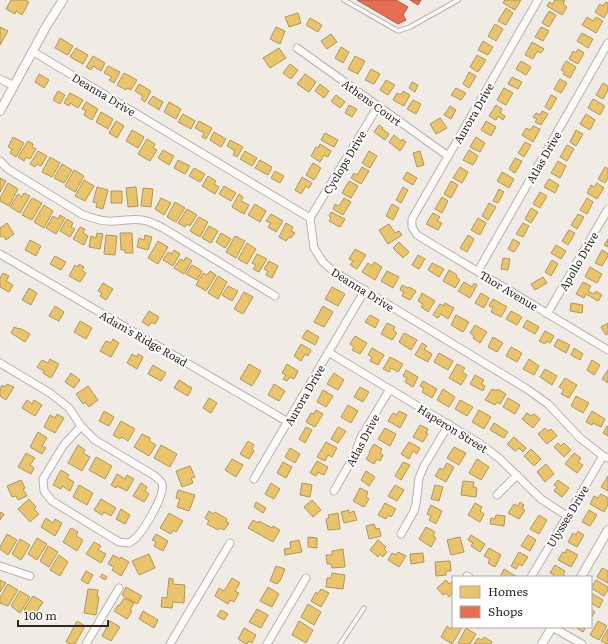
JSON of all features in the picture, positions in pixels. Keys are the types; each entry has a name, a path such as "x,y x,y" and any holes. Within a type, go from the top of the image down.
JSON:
{"street":[{"path":"0,111 32,51 62,0"},
{"name":"Aurora Drive","path":"412,227 412,219 538,0"},
{"name":"Atlas Drive","path":"478,271 608,43"},
{"name":"Athens Court","path":"297,48 448,156"},
{"name":"Deanna Drive","path":"32,51 310,218 314,248 323,262 333,271 527,389 548,404 580,438 606,457"},
{"path":"0,79 14,86"},
{"name":"Cyclops Drive","path":"310,218 378,106"},
{"path":"0,161 8,169 83,215 108,221 133,219 152,222 274,296"},
{"name":"Apollo Drive","path":"547,314 608,209"},
{"name":"Thor Avenue","path":"412,227 417,235 608,350"},
{"name":"Adam's Ridge Road","path":"0,254 288,422"},
{"name":"Aurora Drive","path":"254,479 365,290"},
{"name":"Haperon Street","path":"328,352 479,443 499,458 541,499 567,516"},
{"path":"0,363 50,393 69,408 80,426 96,440 155,476 162,484 162,492 159,500 140,533 129,543 119,542 52,501 44,491 43,479 63,446 80,426"},
{"name":"Atlas Drive","path":"334,491 354,456 361,437 390,389"},
{"path":"402,534 414,511 419,478 424,466 449,424"},
{"name":"Ulysses Drive","path":"532,576 567,516 606,457"},
{"path":"497,495 517,476"},
{"path":"582,576 608,530"},
{"path":"170,644 230,543"},
{"path":"0,566 30,576"},
{"path":"267,644 306,578"},
{"path":"86,644 119,588"},
{"path":"542,644 551,628"},
{"path":"554,628 582,644"}],"lane":[{"path":"344,0 398,31 410,27 458,0"},
{"path":"340,644 364,608"}],"building: Homes":[{"path":"11,0 25,0 29,2 22,15 16,11 15,14 6,9"},
{"path":"505,0 521,0 515,10 503,3"},
{"path":"555,0 565,0 563,4 567,7 562,15 547,6 549,2 553,4"},
{"path":"606,2 608,3 608,11 604,18 595,12 600,4 603,6"},
{"path":"506,8 513,13 506,25 498,21"},
{"path":"549,11 556,15 549,27 542,23"},
{"path":"298,13 301,23 289,27 285,17"},
{"path":"587,17 593,21 596,17 603,21 596,33 582,25"},
{"path":"310,18 322,25 318,32 306,25"},
{"path":"495,24 503,29 496,41 488,36"},
{"path":"0,27 8,31 0,45"},
{"path":"276,27 285,31 280,44 270,39"},
{"path":"541,27 549,31 543,41 535,37"},
{"path":"582,33 593,39 588,48 577,41"},
{"path":"331,34 337,42 327,49 321,41"},
{"path":"60,38 73,46 68,55 55,48"},
{"path":"483,41 493,47 488,55 478,50"},
{"path":"532,42 544,49 541,53 537,51 533,59 525,55"},
{"path":"341,47 349,52 343,63 335,58"},
{"path":"76,48 88,55 83,64 70,57"},
{"path":"279,48 286,58 270,68 263,58"},
{"path":"578,49 584,53 578,64 569,59 573,51 576,53"},
{"path":"477,55 486,60 478,72 470,67"},
{"path":"93,56 105,63 101,71 93,66 91,70 86,67"},
{"path":"355,56 365,61 358,74 348,69"},
{"path":"521,61 531,67 526,75 516,69"},
{"path":"566,61 576,67 570,78 563,74 565,72 561,70"},
{"path":"290,64 298,70 291,79 283,73"},
{"path":"108,66 120,72 114,83 109,80 112,77 104,73"},
{"path":"371,69 380,74 374,84 365,80"},
{"path":"469,72 476,76 469,88 463,84"},
{"path":"124,73 137,80 131,90 127,88 126,90 117,85"},
{"path":"39,74 49,80 44,88 35,82"},
{"path":"305,74 316,82 309,92 297,84"},
{"path":"512,77 522,82 518,89 508,84"},
{"path":"560,79 567,83 561,93 554,89"},
{"path":"386,80 395,85 388,95 380,90"},
{"path":"412,82 418,85 415,92 409,88"},
{"path":"603,83 608,86 608,90 603,99 596,95"},
{"path":"139,84 151,91 145,102 141,99 143,96 135,91"},
{"path":"320,84 329,91 324,98 315,91"},
{"path":"456,88 466,93 461,100 451,95"},
{"path":"504,88 513,93 506,105 497,100"},
{"path":"58,91 65,95 60,104 53,100"},
{"path":"403,91 410,95 404,106 393,100 397,93 401,95"},
{"path":"70,93 83,100 78,108 70,103 69,106 64,103"},
{"path":"336,95 345,102 340,108 331,101"},
{"path":"551,95 557,98 550,110 545,107"},
{"path":"153,96 163,102 159,110 148,103"},
{"path":"593,99 605,106 600,115 588,108"},
{"path":"413,100 421,104 416,114 407,109"},
{"path":"86,102 98,109 92,120 84,115 86,111 82,109"},
{"path":"169,102 181,109 176,119 164,112"},
{"path":"349,105 357,109 352,117 345,113"},
{"path":"496,105 502,109 500,113 505,116 503,120 498,116 496,120 489,116"},
{"path":"450,106 456,110 451,119 444,115"},
{"path":"542,111 548,114 541,125 535,122 537,119 533,117 536,113 540,115"},
{"path":"101,112 113,119 108,129 96,122"},
{"path":"183,114 195,121 191,129 178,122"},
{"path":"586,114 595,120 590,130 580,124"},
{"path":"440,118 447,128 436,134 430,124"},
{"path":"116,121 124,126 117,138 109,133"},
{"path":"199,121 212,128 206,139 202,137 204,133 195,128"},
{"path":"486,121 496,127 491,136 481,130"},
{"path":"379,125 389,134 385,140 374,132"},
{"path":"533,126 540,129 533,142 522,135 526,128 530,130"},
{"path":"132,130 144,137 138,148 126,141"},
{"path":"576,130 583,134 576,146 570,142"},
{"path":"214,132 226,139 221,147 210,140"},
{"path":"325,133 338,140 334,147 321,140"},
{"path":"394,135 401,141 403,139 406,142 400,151 389,142"},
{"path":"13,137 24,143 16,157 10,153 12,149 8,147"},
{"path":"476,137 485,143 480,152 470,147"},
{"path":"147,139 155,144 153,148 157,150 150,161 138,154"},
{"path":"230,140 243,147 237,157 233,155 235,151 227,146"},
{"path":"28,141 33,144 32,147 36,149 30,159 26,157 24,161 18,157"},
{"path":"525,142 531,145 524,157 518,153"},
{"path":"320,144 331,151 328,157 324,155 320,162 311,156 316,147 318,148"},
{"path":"567,145 574,149 567,161 560,157"},
{"path":"163,150 174,156 169,165 158,158"},
{"path":"469,150 478,156 473,165 463,160"},
{"path":"38,151 47,156 41,166 37,164 35,167 30,164"},
{"path":"245,151 257,158 252,166 240,159"},
{"path":"369,151 377,156 370,168 362,163"},
{"path":"420,151 424,165 417,167 413,153"},
{"path":"50,157 60,163 52,177 42,172"},
{"path":"515,158 522,161 515,173 509,169"},
{"path":"178,160 190,166 185,174 174,168"},
{"path":"260,160 272,167 268,175 255,168"},
{"path":"558,161 566,166 560,178 551,173"},
{"path":"313,163 321,168 314,180 306,175"},
{"path":"62,164 72,170 64,183 54,178"},
{"path":"362,167 369,171 361,184 351,178 354,173 357,175"},
{"path":"460,167 468,172 462,183 453,178"},
{"path":"605,167 608,169 608,178 605,183 598,179"},
{"path":"194,168 205,174 200,182 189,176"},
{"path":"74,170 84,176 75,192 65,186"},
{"path":"275,171 284,176 280,183 271,178"},
{"path":"407,172 417,178 413,185 403,179"},
{"path":"502,172 514,179 509,188 497,181"},
{"path":"208,176 216,181 214,184 219,187 215,194 202,186"},
{"path":"302,177 312,183 309,188 306,186 301,194 295,190"},
{"path":"0,178 6,181 0,192"},
{"path":"549,179 559,185 555,193 544,187"},
{"path":"84,180 94,186 85,201 75,196"},
{"path":"349,181 358,186 351,198 342,193"},
{"path":"451,181 458,185 451,198 444,194"},
{"path":"8,183 18,189 9,206 0,201 0,198"},
{"path":"597,183 604,188 597,199 587,193 591,185 594,187"},
{"path":"224,186 236,193 231,201 219,194"},
{"path":"97,187 108,190 103,209 96,207 97,203 93,202"},
{"path":"136,187 138,206 128,207 126,188"},
{"path":"403,187 408,190 401,203 396,200"},
{"path":"143,188 153,189 151,207 141,206"},
{"path":"499,189 504,192 498,203 493,201"},
{"path":"111,191 122,191 122,203 111,203"},
{"path":"540,192 547,196 540,208 533,204"},
{"path":"24,193 30,196 20,213 10,207 18,194 22,197"},
{"path":"239,194 243,197 241,201 249,205 244,214 232,207"},
{"path":"442,197 448,201 442,213 435,209"},
{"path":"32,198 42,203 32,220 22,215"},
{"path":"161,198 171,203 164,215 155,209"},
{"path":"344,198 351,202 343,215 333,209 335,204 339,206"},
{"path":"587,198 593,202 587,214 580,210"},
{"path":"175,202 185,208 176,222 167,217"},
{"path":"489,203 496,207 488,220 482,216"},
{"path":"255,204 266,211 260,222 248,215"},
{"path":"392,204 399,208 393,220 386,216"},
{"path":"44,205 53,211 44,228 34,222"},
{"path":"531,208 538,212 531,223 525,219"},
{"path":"187,209 197,215 190,226 187,224 185,227 178,223"},
{"path":"331,212 345,219 340,227 329,221 331,218 329,216"},
{"path":"433,213 440,217 437,221 442,223 438,230 426,224"},
{"path":"271,214 283,221 276,232 268,227 271,223 266,221"},
{"path":"578,214 584,217 577,229 571,225"},
{"path":"60,215 65,218 56,234 46,228 53,216 58,219"},
{"path":"199,217 208,222 200,237 190,231"},
{"path":"478,218 486,223 480,235 471,230"},
{"path":"67,219 73,223 71,227 75,229 70,237 60,231"},
{"path":"7,223 14,234 6,240 0,235 0,228"},
{"path":"286,223 293,227 291,231 295,233 286,241 279,237"},
{"path":"523,223 529,226 523,237 516,234"},
{"path":"389,224 395,233 399,231 402,235 388,244 379,230"},
{"path":"209,226 218,231 211,243 202,238"},
{"path":"80,227 85,229 83,233 88,236 84,245 73,239"},
{"path":"569,230 575,233 568,245 562,241"},
{"path":"97,233 103,234 100,249 89,247 91,236 96,238"},
{"path":"120,233 132,233 133,253 125,253 125,250 121,250"},
{"path":"221,233 231,239 225,248 216,242"},
{"path":"106,235 117,236 115,255 104,254"},
{"path":"145,235 152,237 148,250 137,247 139,238 144,240"},
{"path":"468,235 474,239 467,252 460,248"},
{"path":"235,236 245,241 236,258 226,252"},
{"path":"513,239 520,243 514,252 508,249"},
{"path":"608,239 608,247 604,245"},
{"path":"30,240 41,246 36,256 25,250"},
{"path":"158,241 168,247 158,264 148,258"},
{"path":"399,242 409,252 403,258 393,248"},
{"path":"247,243 256,249 247,264 238,259"},
{"path":"556,245 566,251 561,259 551,253"},
{"path":"355,249 366,255 357,269 350,265 353,261 349,259"},
{"path":"174,250 180,254 173,266 163,260 168,252 172,254"},
{"path":"602,250 608,254 608,256 602,266 595,263"},
{"path":"257,254 267,259 259,272 253,269 256,265 252,263"},
{"path":"418,255 425,259 419,269 412,265"},
{"path":"55,256 66,262 61,270 50,264"},
{"path":"186,257 192,261 184,274 174,268 180,259 184,261"},
{"path":"503,258 510,259 508,270 501,269"},
{"path":"552,260 558,264 551,276 545,272"},
{"path":"269,261 278,266 272,278 266,275 268,271 264,269"},
{"path":"374,262 382,267 375,280 362,272 368,263 372,266"},
{"path":"432,263 444,269 439,277 428,270"},
{"path":"79,264 84,267 82,270 86,273 80,282 69,276 75,265 78,267"},
{"path":"192,265 202,271 197,280 186,274"},
{"path":"590,267 602,274 597,283 585,277"},
{"path":"449,270 457,275 456,277 460,280 455,288 443,281"},
{"path":"210,271 216,275 206,291 196,285 203,273 207,275"},
{"path":"387,271 399,277 393,288 381,281"},
{"path":"3,273 9,276 6,281 13,285 9,292 0,287 0,278"},
{"path":"218,276 227,282 218,299 208,293"},
{"path":"543,277 547,283 535,290 531,284"},
{"path":"464,282 472,287 474,283 477,285 470,298 458,291"},
{"path":"583,282 591,286 588,291 594,294 596,291 602,295 598,301 586,294 584,298 576,294"},
{"path":"103,283 113,289 106,300 100,296 102,293 98,291"},
{"path":"402,285 416,291 410,300 402,296 404,292 400,290"},
{"path":"228,286 238,291 232,301 222,295"},
{"path":"332,287 345,294 338,306 325,299"},
{"path":"29,288 37,293 31,305 22,300"},
{"path":"244,292 253,297 243,314 234,309"},
{"path":"422,293 435,301 428,312 421,307 423,304 418,301"},
{"path":"481,293 489,298 484,308 475,303"},
{"path":"493,299 507,307 501,317 491,312 493,308 489,306"},
{"path":"445,303 454,308 448,319 441,314 438,318 433,315 440,304 444,306"},
{"path":"571,303 583,305 582,313 570,311"},
{"path":"55,306 64,312 59,321 49,316"},
{"path":"323,306 333,312 324,327 314,322"},
{"path":"149,311 159,317 155,324 151,322 149,326 142,322"},
{"path":"511,311 522,317 517,325 506,319"},
{"path":"370,315 379,320 375,328 365,322"},
{"path":"456,315 469,322 463,332 451,325"},
{"path":"527,320 539,327 535,334 523,327"},
{"path":"80,321 92,328 86,339 74,332"},
{"path":"387,323 395,327 393,330 397,333 392,340 381,334"},
{"path":"608,323 608,334 606,335 601,327"},
{"path":"475,325 487,332 480,343 473,338 474,336 470,333"},
{"path":"14,327 20,328 30,334 25,342 11,333"},
{"path":"307,330 319,337 315,345 302,338"},
{"path":"545,331 554,336 550,343 547,341 545,344 539,341"},
{"path":"404,333 417,340 411,350 399,342"},
{"path":"355,336 367,343 360,354 352,350 354,347 350,344"},
{"path":"493,337 503,343 497,352 488,347"},
{"path":"113,339 119,343 111,357 100,351 106,341 111,343"},
{"path":"558,339 570,345 566,353 554,346"},
{"path":"422,343 427,346 424,349 432,354 428,362 415,355"},
{"path":"301,344 311,350 308,356 305,354 301,361 294,356"},
{"path":"511,347 522,353 517,362 506,356"},
{"path":"372,348 384,355 378,365 370,361 372,357 368,355"},
{"path":"574,348 583,354 580,360 571,355"},
{"path":"439,353 453,361 448,370 434,362"},
{"path":"132,354 137,357 138,354 143,357 137,369 127,363"},
{"path":"390,357 403,364 398,372 391,368 389,372 383,369"},
{"path":"50,359 59,364 51,378 37,367 42,360 48,363"},
{"path":"529,359 539,366 534,375 523,369"},
{"path":"592,360 600,365 594,375 587,370"},
{"path":"249,364 261,371 252,386 240,379"},
{"path":"287,364 298,371 294,379 290,377 287,381 283,379 286,375 282,373"},
{"path":"457,364 465,368 462,372 467,375 461,385 449,378"},
{"path":"153,365 166,373 161,381 148,374"},
{"path":"545,369 557,376 552,385 540,377"},
{"path":"406,370 418,377 413,387 405,382 407,378 403,376"},
{"path":"608,370 608,383 602,379"},
{"path":"71,373 80,380 74,388 65,382"},
{"path":"334,373 344,380 338,390 327,384"},
{"path":"475,375 484,380 481,384 485,386 483,391 470,384"},
{"path":"565,378 577,385 569,398 561,394 564,390 559,387"},
{"path":"179,380 192,388 188,396 174,388"},
{"path":"423,381 437,389 432,398 422,392 424,388 420,386"},
{"path":"7,384 14,387 6,400 0,396 0,389 2,385 5,387"},
{"path":"274,384 285,391 279,401 268,395"},
{"path":"88,386 98,400 89,407 85,402 83,404 76,394"},
{"path":"360,387 369,392 363,402 354,397"},
{"path":"443,389 455,397 449,407 437,400"},
{"path":"492,389 496,391 498,389 506,394 500,404 497,402 495,405 485,400"},
{"path":"323,390 333,396 326,407 317,402"},
{"path":"576,396 589,403 583,413 571,406"},
{"path":"209,398 217,403 211,413 203,408"},
{"path":"508,398 520,405 515,414 503,407"},
{"path":"27,400 32,404 34,400 42,405 35,416 22,408"},
{"path":"460,400 473,407 467,416 455,409"},
{"path":"348,405 358,411 351,423 341,417"},
{"path":"316,410 323,414 315,427 306,422 311,413 314,414"},
{"path":"479,410 491,417 484,429 472,422"},
{"path":"104,411 114,417 109,426 99,421"},
{"path":"399,411 407,415 400,428 388,421 393,413 397,415"},
{"path":"592,411 605,419 601,427 593,423 592,425 586,422"},
{"path":"527,413 531,416 534,414 540,419 533,428 522,419"},
{"path":"57,414 64,418 55,433 44,427 50,415 55,418"},
{"path":"121,421 135,429 128,441 122,437 120,439 113,435"},
{"path":"494,423 508,432 504,438 490,430"},
{"path":"420,425 428,429 426,433 428,434 423,442 413,437"},
{"path":"607,426 608,427 608,436 603,433"},
{"path":"306,427 312,430 305,443 299,439"},
{"path":"338,427 346,431 338,443 331,439"},
{"path":"385,428 396,434 390,446 378,439"},
{"path":"545,428 548,431 551,429 557,436 547,444 538,434"},
{"path":"38,432 47,438 42,446 46,448 42,454 30,447"},
{"path":"142,434 150,438 149,441 156,445 149,456 134,447"},
{"path":"514,437 526,448 523,452 519,448 515,451 507,444"},
{"path":"248,441 254,445 252,449 254,451 249,459 240,454"},
{"path":"326,442 337,448 332,457 328,455 325,461 317,457"},
{"path":"409,442 420,448 417,454 413,451 409,459 401,454"},
{"path":"558,443 561,446 564,443 571,450 564,457 554,447"},
{"path":"374,444 382,449 380,453 383,455 380,461 377,459 374,464 366,459"},
{"path":"78,445 85,450 83,453 90,457 82,471 68,463"},
{"path":"161,445 177,454 170,467 154,458"},
{"path":"454,447 466,453 459,465 447,458"},
{"path":"290,448 300,454 295,463 285,457"},
{"path":"531,449 541,459 534,466 524,456"},
{"path":"26,453 35,458 30,465 34,468 31,474 18,467"},
{"path":"574,453 581,458 578,462 583,465 577,473 565,464"},
{"path":"96,457 112,466 105,479 89,470"},
{"path":"232,459 243,465 236,477 225,470"},
{"path":"477,459 489,467 481,480 469,473"},
{"path":"317,461 328,467 324,475 318,472 316,476 310,473"},
{"path":"283,462 292,467 286,478 277,473"},
{"path":"403,462 410,465 401,480 395,476"},
{"path":"447,463 454,467 446,482 435,476 440,468 443,470"},
{"path":"546,464 554,474 545,482 537,472"},
{"path":"190,466 195,477 191,478 193,483 182,487 176,471"},
{"path":"61,470 69,475 67,478 74,482 70,491 62,486 61,489 53,485"},
{"path":"366,471 375,477 369,486 361,480"},
{"path":"117,474 125,479 127,475 134,479 127,491 111,485"},
{"path":"608,476 608,491 601,487"},
{"path":"21,480 25,488 23,489 27,496 18,500 16,496 12,497 7,486"},
{"path":"558,480 569,488 562,497 554,491 557,487 554,485"},
{"path":"463,481 474,482 473,487 477,488 476,497 461,495"},
{"path":"141,483 147,487 145,491 149,494 144,502 133,496"},
{"path":"271,483 280,489 274,499 265,494"},
{"path":"302,483 312,485 310,497 300,495"},
{"path":"79,485 93,493 87,505 73,497"},
{"path":"395,485 404,490 397,501 388,496"},
{"path":"435,485 443,487 439,501 431,499"},
{"path":"360,488 368,492 366,497 369,499 364,507 353,501"},
{"path":"178,490 195,495 189,511 177,507 180,499 176,498"},
{"path":"601,494 608,498 608,505 604,512 590,504 594,496 598,498"},
{"path":"29,499 36,507 34,509 39,514 30,522 18,509"},
{"path":"101,499 116,508 111,516 104,512 102,515 94,510"},
{"path":"312,500 321,510 313,517 304,507"},
{"path":"256,502 266,508 263,513 254,507"},
{"path":"520,502 524,505 522,509 525,510 519,519 508,513 514,504 518,506"},
{"path":"385,503 396,509 391,517 388,515 386,519 378,515"},
{"path":"475,503 482,507 480,511 484,514 480,522 468,515"},
{"path":"431,505 442,511 436,524 429,520 431,516 427,514"},
{"path":"121,509 130,515 125,524 116,519"},
{"path":"349,510 349,513 354,511 357,520 344,523 341,512"},
{"path":"589,510 597,515 590,526 582,522"},
{"path":"209,511 213,514 215,512 227,519 226,522 229,523 224,530 220,528 218,530 207,524 209,521 205,518"},
{"path":"0,512 4,514 0,520"},
{"path":"169,513 183,521 176,532 173,530 171,534 160,528"},
{"path":"338,513 340,529 328,530 326,519 329,518 328,515"},
{"path":"496,515 505,516 504,526 490,524 491,518 495,519"},
{"path":"539,515 547,520 539,534 530,529"},
{"path":"46,518 53,523 55,519 62,523 55,536 41,527"},
{"path":"253,520 258,523 259,521 272,528 273,526 280,530 273,542 248,528"},
{"path":"374,524 376,529 379,528 381,536 369,539 366,526"},
{"path":"426,527 435,532 433,536 436,538 431,547 419,539"},
{"path":"71,528 78,532 76,536 83,540 77,551 63,542"},
{"path":"578,531 584,535 577,547 568,542 573,533 576,535"},
{"path":"7,534 17,540 8,555 0,549"},
{"path":"156,534 168,541 163,551 154,546 156,542 152,540"},
{"path":"471,535 485,544 480,552 471,546 473,543 468,540"},
{"path":"528,535 536,540 530,551 521,546"},
{"path":"308,537 317,538 317,548 308,547"},
{"path":"460,537 464,552 451,555 447,540"},
{"path":"37,538 47,544 37,560 28,554"},
{"path":"20,539 30,545 21,560 12,554"},
{"path":"299,540 302,552 285,555 284,549 291,548 290,542"},
{"path":"378,540 386,547 384,549 387,552 383,557 380,554 378,557 370,550"},
{"path":"94,542 101,546 98,550 106,554 101,563 86,554"},
{"path":"48,546 58,552 49,567 40,561"},
{"path":"489,548 501,555 495,567 488,563 490,559 484,556"},
{"path":"343,549 345,567 332,568 331,564 327,564 326,555 332,555 332,551"},
{"path":"567,549 578,555 571,567 558,560"},
{"path":"398,552 406,556 399,567 388,560 392,553 396,555"},
{"path":"519,552 528,557 522,566 519,564 516,569 511,566"},
{"path":"423,553 424,562 411,564 410,554"},
{"path":"149,554 155,568 139,575 132,561"},
{"path":"59,555 68,562 60,576 50,570"},
{"path":"113,555 120,559 121,557 129,562 121,576 112,570 114,567 108,564"},
{"path":"450,561 451,571 446,571 446,575 436,576 435,562"},
{"path":"555,565 565,571 563,575 564,576 554,576 550,573"},
{"path":"276,566 285,569 280,581 277,584 270,581"},
{"path":"602,568 608,571 608,583 597,577"},
{"path":"504,569 515,576 500,576"},
{"path":"86,571 93,575 88,584 81,580"},
{"path":"332,573 345,575 343,589 326,587 327,578 331,578"},
{"path":"102,574 107,577 105,580 100,577"},
{"path":"169,578 173,579 173,584 185,585 184,603 173,602 172,608 161,607 162,597 167,598"},
{"path":"232,578 240,583 235,591 239,593 234,602 230,600 228,604 215,596 219,588 224,591"},
{"path":"0,580 6,583 0,592"},
{"path":"446,580 449,584 452,582 452,594 449,597 446,593 443,595 437,588"},
{"path":"596,580 608,587 608,590 604,596 592,589"},
{"path":"8,584 18,590 8,606 0,603 0,597"},
{"path":"126,587 142,596 137,604 122,595"},
{"path":"268,587 279,594 272,607 260,601"},
{"path":"88,589 98,590 97,597 99,597 96,615 84,613"},
{"path":"321,589 329,593 321,607 311,601 316,592 318,594"},
{"path":"20,591 30,597 20,613 11,606"},
{"path":"592,594 603,600 599,608 592,604"},
{"path":"33,596 43,602 34,616 24,610"},
{"path":"124,598 134,603 130,610 132,611 127,619 114,611"},
{"path":"308,604 321,612 314,625 301,617"},
{"path":"257,609 268,615 261,628 249,622"},
{"path":"221,610 228,614 224,620 217,616"},
{"path":"592,610 595,612 592,616"},
{"path":"143,611 158,620 154,628 139,619"},
{"path":"77,621 85,626 75,644 70,644 66,642"},
{"path":"110,621 120,627 111,641 102,636"},
{"path":"299,621 313,630 306,643 292,635"},
{"path":"598,621 607,626 599,640 590,635"},
{"path":"447,626 451,629 452,627 461,629 452,644 441,637"},
{"path":"244,628 256,635 252,643 249,641 246,644 238,639"},
{"path":"466,628 476,634 470,644 460,644 458,643"},
{"path":"577,628 585,628 583,632"},
{"path":"608,629 608,644 606,644 601,641"},
{"path":"484,637 492,642 491,644 474,644 478,638 482,640"}],"building: Shops":[{"path":"357,0 396,0 408,7 403,15 406,20 398,24"},
{"path":"410,0 421,0 418,5"}]}
